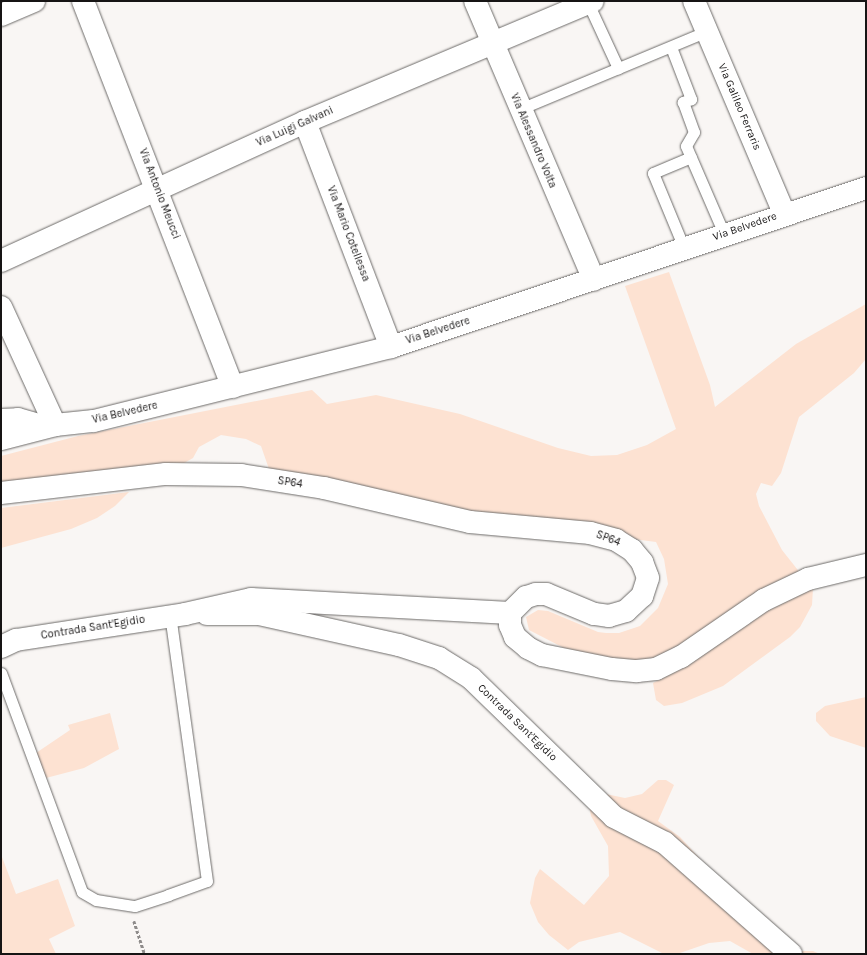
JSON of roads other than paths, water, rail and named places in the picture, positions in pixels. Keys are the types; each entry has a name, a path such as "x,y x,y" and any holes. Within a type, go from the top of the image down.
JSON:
{"street":[{"path":"1,15 34,1"},
{"name":"Via Antonio Meucci","path":"83,1 157,188 233,387"},
{"name":"Via Alessandro Volta","path":"475,1 492,44 594,280"},
{"name":"Via Galileo Ferraris","path":"694,1 784,213"},
{"name":"Via Luigi Galvani","path":"1,261 157,188 305,122 590,2"},
{"name":"Via Mario Cotellessa","path":"305,122 391,346"},
{"name":"Via Belvedere","path":"1,439 50,426 94,421 391,346 594,280 784,213 866,188"},
{"path":"1,307 50,426"},
{"path":"1,420 18,419 50,426"},
{"name":"SP64","path":"1,493 166,474 241,475 324,488 470,522 590,533 616,540 632,550 642,562 648,578 642,596 626,611 609,616 594,614 546,594 526,597 510,613"},
{"path":"510,613 510,625 515,638 528,648 542,655 612,669 637,671 656,669 681,657 764,600 808,580 866,565"},
{"name":"Contrada Sant'Egidio","path":"6,641 178,615 251,599 510,613"},
{"name":"Contrada Sant'Egidio","path":"178,615 259,614 400,645 439,658 471,678 614,817 665,843 791,954"}],"lane":[{"path":"590,2 618,68"},
{"path":"520,109 707,31"},
{"path":"671,47 691,99 683,102 694,132 686,146 724,234"},
{"path":"684,248 653,172 691,157"},
{"path":"1,673 82,892 96,900 136,906 207,881 178,615"}]}
